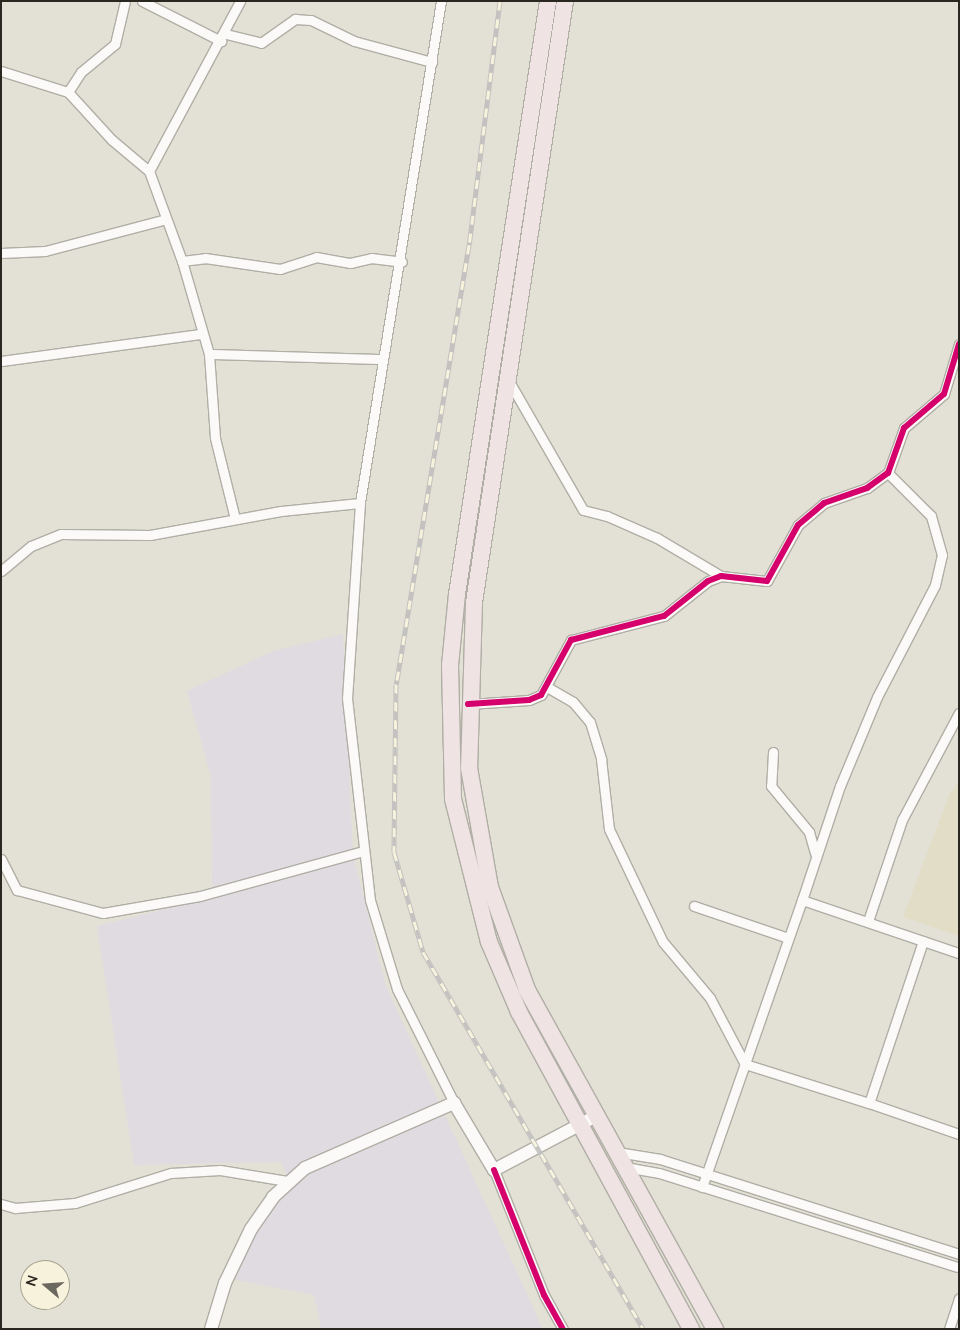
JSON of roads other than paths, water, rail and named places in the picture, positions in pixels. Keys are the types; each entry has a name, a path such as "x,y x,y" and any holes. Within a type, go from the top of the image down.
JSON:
{"highway":[{"path":"548,1 457,594 449,718 453,799 489,942 519,1012 692,1329"},
{"path":"565,1 510,383 474,603 468,704 469,768 490,887 528,990 715,1329"}],"street":[{"path":"68,92 81,72 115,44 125,1"},
{"path":"142,1 224,38 261,43 295,19 311,20 354,41 432,62"},
{"path":"149,171 224,38 240,1"},
{"path":"441,1 402,262 382,359 360,503 347,698 370,900 397,989 454,1103 494,1170 544,1295 563,1329"},
{"path":"1,71 68,92 112,140 149,171 182,261 201,334 209,354 215,438 235,519"},
{"path":"1,252 45,251 166,219"},
{"path":"182,261 205,258 280,269 316,258 350,263 371,258 402,262"},
{"path":"1,362 201,334"},
{"path":"510,383 583,510 607,516 656,538 721,576 767,581 798,525 824,503 867,488 888,473 904,428 944,394 959,344"},
{"path":"209,354 382,359"},
{"path":"702,1187 802,900 815,853 877,697 917,624 942,556 931,516 888,473"},
{"path":"1,571 31,546 61,534 150,535 235,519 360,503"},
{"path":"468,704 529,700 547,687 572,640 664,616 721,576"},
{"path":"547,687 574,702 590,722 601,758 609,830 663,942 710,998 745,1064 959,1134"},
{"path":"868,921 902,820 959,713"},
{"path":"773,752 771,786 809,832 815,853"},
{"path":"1,859 17,890 103,913 200,896 363,851"},
{"path":"802,900 959,953"},
{"path":"694,906 788,938"},
{"path":"869,1103 923,941"},
{"path":"211,1329 225,1283 251,1229 287,1181 304,1168 454,1103"},
{"path":"494,1170 596,1116"},
{"path":"616,1152 707,1174 959,1254"},
{"path":"625,1167 702,1187 958,1266"},
{"path":"1,1204 15,1208 75,1203 171,1173 220,1170 287,1181"},
{"path":"949,1329 959,1299"}],"railway":[{"path":"500,1 469,245 396,684 394,852 423,952 643,1329"}]}
